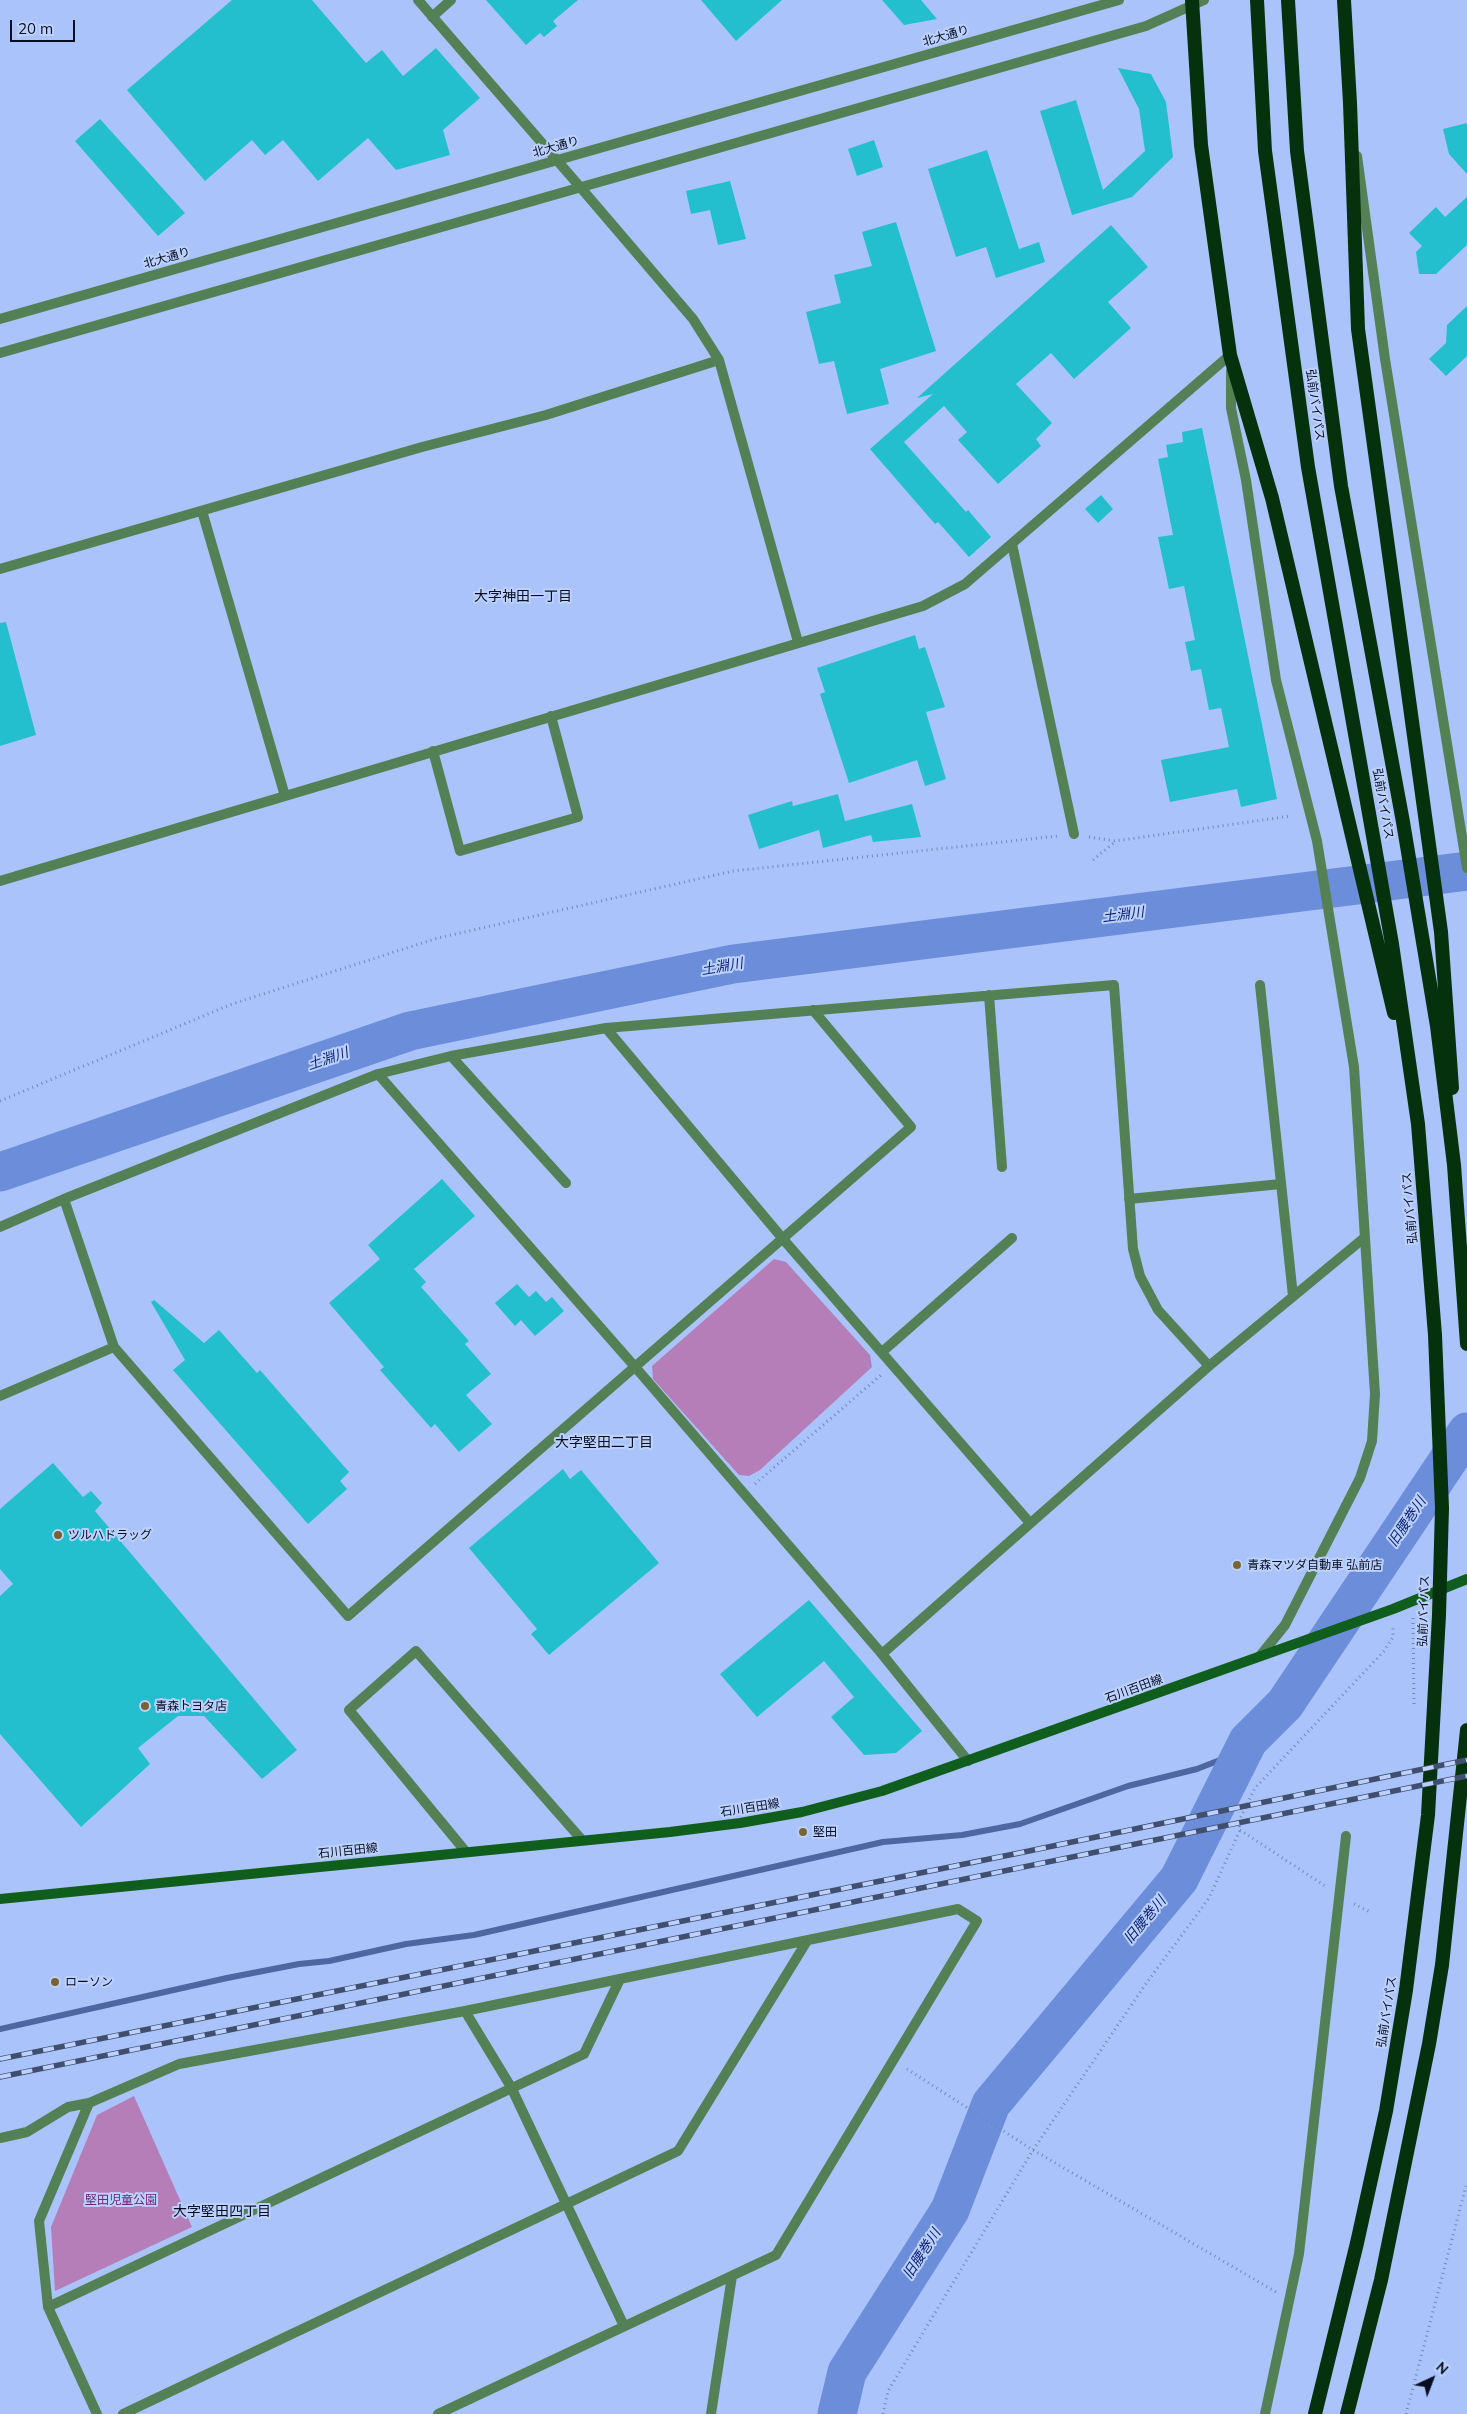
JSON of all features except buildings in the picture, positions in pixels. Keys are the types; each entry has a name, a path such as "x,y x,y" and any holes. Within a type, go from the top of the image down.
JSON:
{"highway":[{"name":"弘前バイパス","path":"1257,0 1265,151 1308,467 1392,944 1414,1094 1427,1223 1435,1335 1442,1508 1439,1615 1428,1815 1406,1990 1386,2111 1353,2262 1314,2414"},
{"name":"弘前バイパス","path":"1288,0 1297,151 1341,486 1404,822 1436,1026 1454,1165 1467,1344"},
{"path":"1344,0 1350,103 1358,329 1441,932 1452,1062 1454,1165"},
{"path":"1196,1 1201,145 1230,355 1272,498 1350,834 1414,1094"},
{"path":"1347,2414 1381,2280 1429,2044 1442,1966 1467,1730"}],"main road":[{"name":"石川百田線","path":"0,1899 740,1823 802,1812 882,1792 1393,1609 1467,1579"}],"street":[{"path":"418,0 693,319 719,360 798,642"},
{"path":"432,16 451,0"},
{"name":"北大通り","path":"0,319 1119,0"},
{"path":"0,353 1146,26 1196,1"},
{"path":"1350,103 1385,359 1467,868"},
{"path":"0,881 923,606 965,584 1230,355"},
{"path":"1230,355 1231,408 1246,480 1276,680 1317,841 1354,1067 1375,1394 1372,1440 1360,1478 1290,1616 1260,1656"},
{"path":"0,569 422,447 546,415 719,360"},
{"path":"202,510 285,796"},
{"path":"1012,544 1074,834"},
{"path":"433,751 460,851 578,817 551,716"},
{"path":"0,1227 64,1199 378,1074 451,1056 606,1028 1114,985 1133,1249 1140,1276 1158,1310 1209,1366"},
{"path":"1260,985 1293,1296"},
{"path":"989,995 1002,1167"},
{"path":"64,1199 114,1347 348,1616 636,1368 911,1127 813,1010"},
{"path":"606,1028 783,1238 1030,1523"},
{"path":"451,1056 566,1183"},
{"path":"378,1074 636,1368 882,1654 968,1761"},
{"path":"1129,1199 1281,1184"},
{"path":"882,1352 1012,1238"},
{"path":"882,1654 1209,1366 1364,1238"},
{"path":"0,1396 114,1347"},
{"path":"466,1852 349,1710 416,1651 582,1840"},
{"path":"1265,2414 1299,2254 1346,1836"},
{"path":"0,2138 27,2132 68,2107 89,2103 179,2064 465,2011 958,1909 977,1921 776,2255 438,2414"},
{"path":"123,2414 678,2151 807,1941"},
{"path":"48,2307 584,2054 620,1979"},
{"path":"465,2011 511,2087 624,2326"},
{"path":"89,2103 39,2221 48,2307 96,2414"},
{"path":"711,2414 732,2276"}],"path":[{"path":"0,1101 232,1004 438,938 732,871 1074,834 1115,841 1291,816"},
{"path":"1093,860 1115,841"},
{"path":"744,1494 892,1365"},
{"path":"884,2414 888,2391 1033,2150 1145,1985 1209,1898 1240,1830 1239,1821 1255,1788 1384,1651 1393,1637 1393,1609"},
{"path":"1413,1617 1414,1705"},
{"path":"1240,1830 1340,1895"},
{"path":"893,2061 1033,2150 1289,2300"},
{"path":"1406,2414 1467,2182"}],"green space":[{"path":"774,1259 786,1262 870,1355 872,1367 760,1470 749,1476 739,1475 653,1379 652,1366"},
{"name":"堅田児童公園","path":"134,2096 192,2227 55,2291 51,2227 97,2115"}],"waterway":[{"name":"土淵川","path":"0,1172 410,1031 733,964 1467,871"},
{"name":"旧腰巻川","path":"837,2414 847,2372 950,2210 991,2104 1179,1879 1248,1741 1285,1704 1467,1432"},
{"path":"0,2029 227,1978 299,1964 329,1961 406,1944 474,1935 883,1842 962,1835 1020,1824 1128,1786 1197,1769 1220,1760 1248,1741"}],"railway":[{"path":"0,2059 1024,1852 1467,1760"},
{"path":"0,2077 1467,1776"}],"place":[{"name":"ツルハドラッグ","path":"58,1535"},
{"name":"青森マツダ自動車 弘前店","path":"1237,1565"},
{"name":"青森トヨタ店","path":"145,1706"},
{"name":"堅田","path":"803,1832"},
{"name":"ローソン","path":"55,1982"}],"district":[{"name":"大字神田一丁目","path":"523,597"},
{"name":"大字堅田二丁目","path":"604,1443"},
{"name":"大字堅田四丁目","path":"222,2212"}]}
